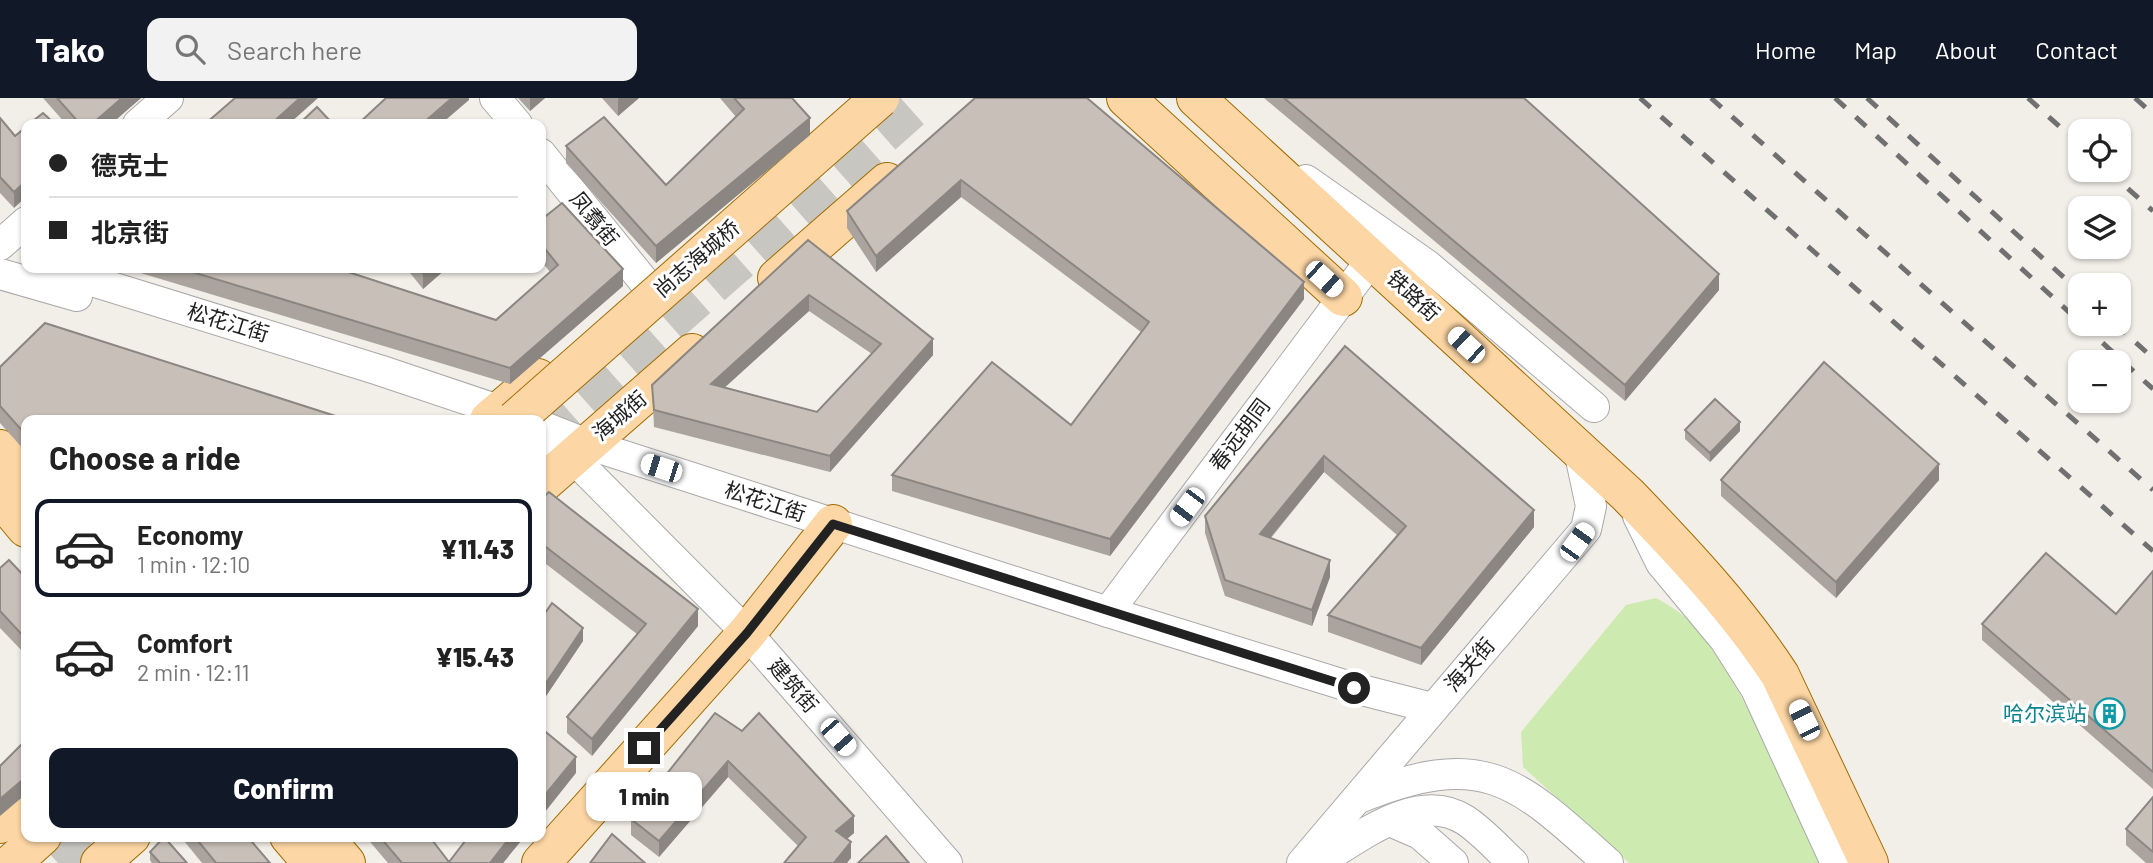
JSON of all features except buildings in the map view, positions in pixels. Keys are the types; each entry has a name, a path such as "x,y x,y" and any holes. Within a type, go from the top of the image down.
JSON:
{"main road":[{"path":"503,415 854,98"},
{"name":"尚志海城桥","path":"504,415 880,98"},
{"path":"1126,98 1343,297"},
{"name":"铁路街","path":"1206,107 1628,495 1684,553 1764,650 1793,699 1869,863"},
{"path":"754,298 910,162"},
{"name":"海城街","path":"546,478 567,449 723,326"},
{"path":"0,449 21,474"},
{"path":"0,497 21,522"},
{"path":"541,863 747,633 833,524"},
{"path":"0,824 21,806"},
{"path":"12,863 35,842"},
{"path":"100,863 124,842"},
{"path":"294,842 312,863"},
{"path":"328,842 346,863"}],"street":[{"path":"144,119 168,98"},
{"path":"495,98 513,119"},
{"path":"1206,107 1427,265 1594,407"},
{"name":"凤翥街","path":"546,160 646,284"},
{"path":"0,245 21,226"},
{"path":"0,252 21,258"},
{"name":"春远胡同","path":"1108,612 1372,258"},
{"name":"松花江街","path":"65,273 491,415"},
{"name":"松花江街","path":"0,274 490,415"},
{"name":"松花江街","path":"546,430 567,449 833,524 1354,688 1432,709"},
{"name":"建筑街","path":"567,449 747,633 947,863"},
{"name":"海关街","path":"1302,863 1586,529 1591,506 1579,450"},
{"path":"1628,495 1661,563 1725,640 1756,690 1836,863"},
{"path":"1108,612 1161,610 1308,654"},
{"path":"1356,799 1429,775 1459,773 1496,779 1541,807 1608,863"},
{"path":"1317,863 1409,813 1450,814 1465,820 1513,863"},
{"path":"1390,821 1420,834 1452,863"}],"green space":[{"path":"1656,598 1690,622 1732,681 1764,740 1819,863 1629,863 1523,767 1521,732 1626,605"}],"tunnel":[{"path":"546,433 925,98"},
{"path":"58,863 81,842"}],"railway":[{"path":"1640,98 2153,551"},
{"path":"1711,98 2153,490"},
{"path":"1835,98 2068,311"},
{"path":"1867,98 2068,281"},
{"path":"2028,98 2068,134"},
{"path":"2135,98 2153,114"},
{"path":"2120,182 2153,211"},
{"path":"2095,336 2153,389"},
{"path":"2128,336 2153,358"}],"place":[{"name":"哈尔滨站","path":"2110,714"}],"route":[{"path":"644,748 747,633 833,524 1354,688"}]}
